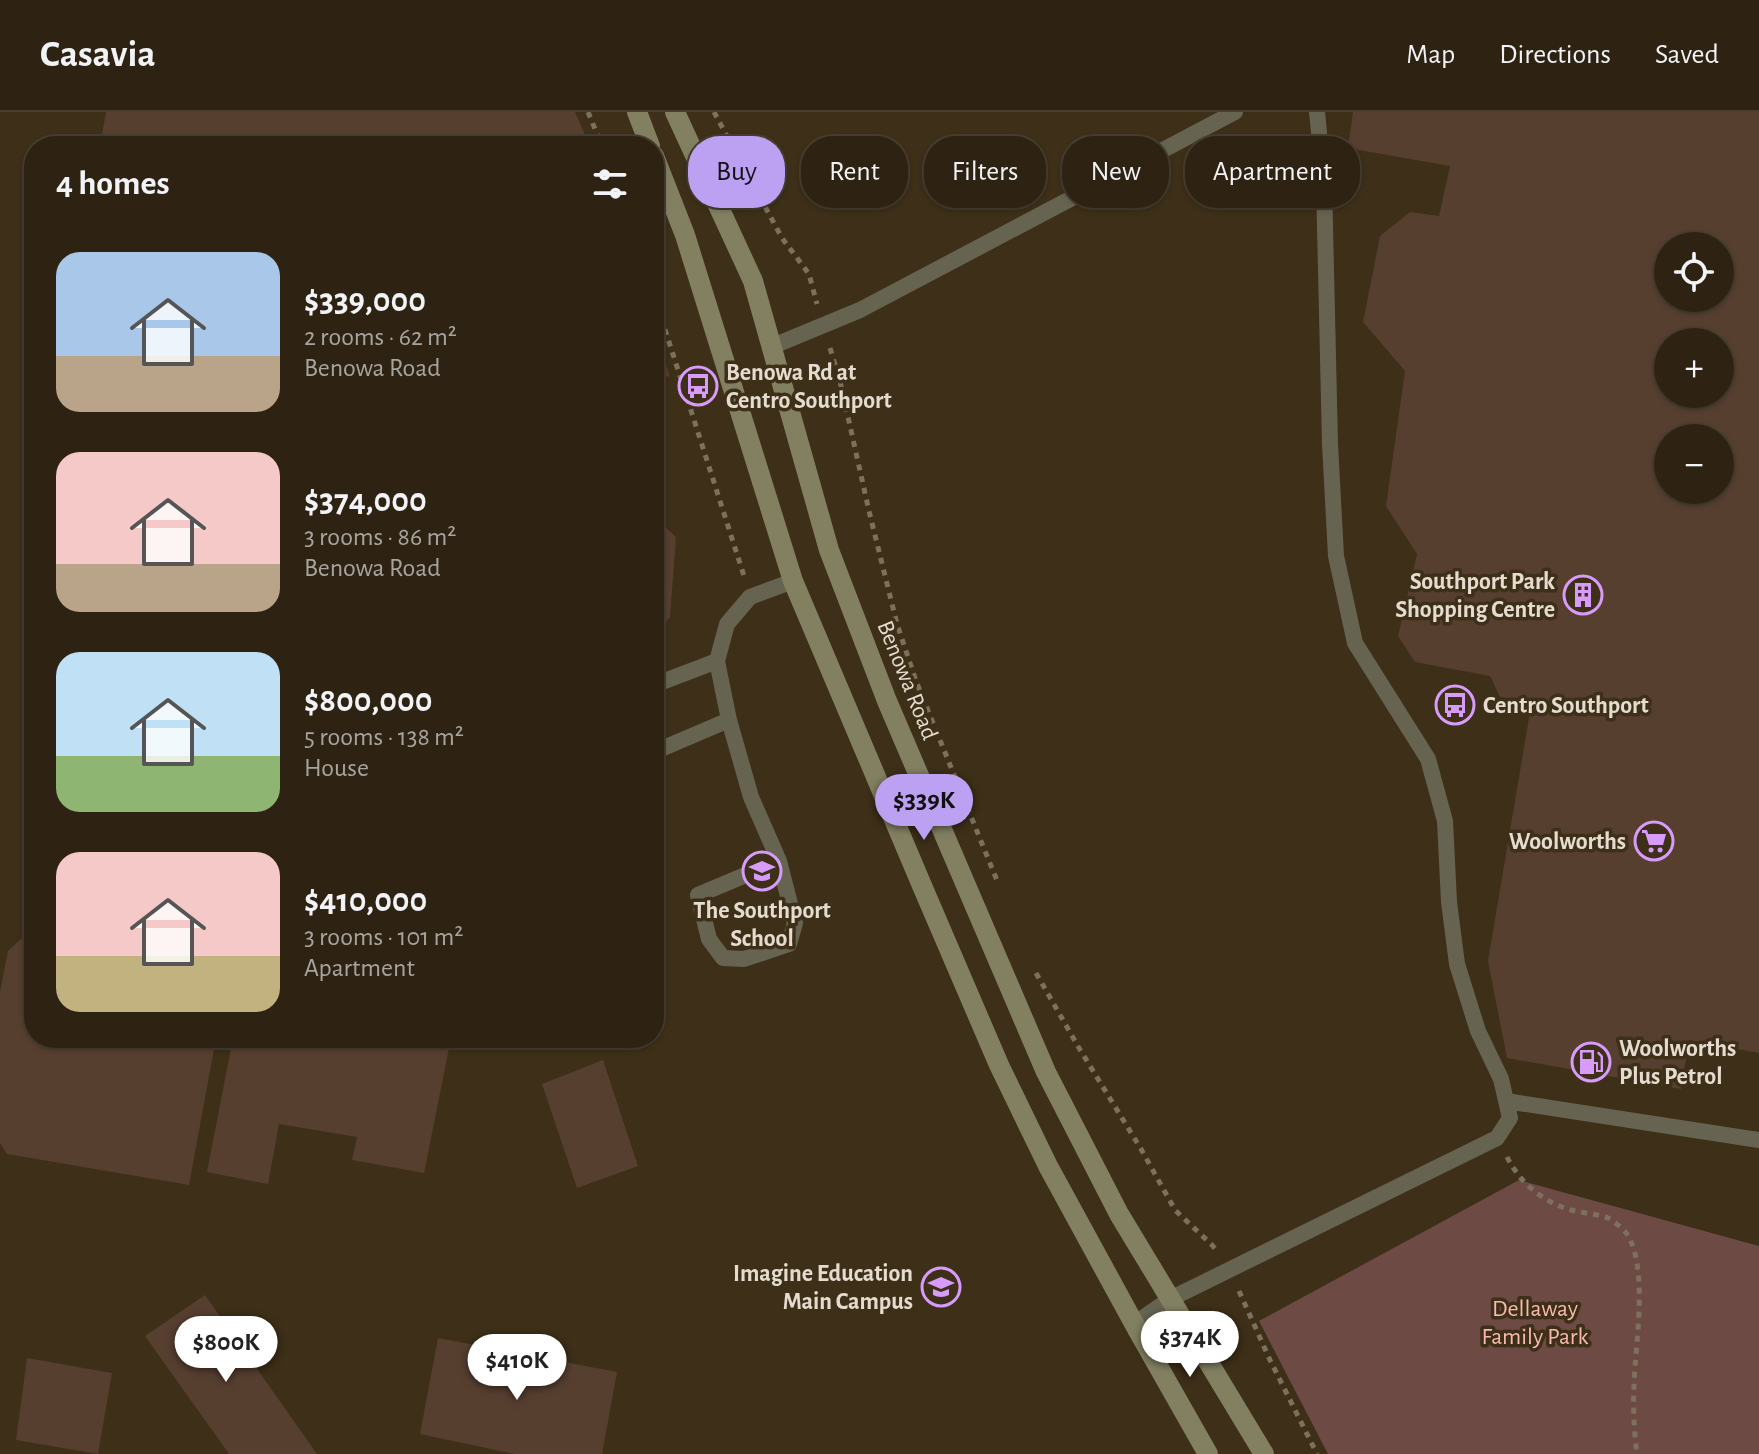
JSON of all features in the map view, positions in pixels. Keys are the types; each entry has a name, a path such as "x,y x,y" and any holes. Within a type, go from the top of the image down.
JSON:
{"main road":[{"path":"637,112 646,136"},
{"name":"Benowa Road","path":"675,112 753,281 829,550 887,701 1046,1072 1119,1214 1264,1454"},
{"path":"664,181 685,235 793,581 1006,1079 1048,1166 1208,1454"}],"lane":[{"path":"773,346 860,310 1235,112"},
{"path":"1134,1324 1170,1299 1497,1138 1510,1118 1501,1079 1478,1031 1457,964 1449,902 1445,821 1428,759 1355,643 1336,556 1324,183 1317,112"},
{"path":"779,861 698,895 709,939 723,958 744,959 789,944 795,923 779,861 751,797 729,720 717,661 727,624 750,597 793,581"},
{"path":"664,681 717,661"},
{"path":"664,748 729,720"},
{"path":"1506,1101 1759,1140"}],"path":[{"path":"588,112 598,136"},
{"path":"714,112 782,238 809,274 840,381 897,624 916,681 1000,888"},
{"path":"664,326 750,597"},
{"path":"1033,968 1175,1210 1212,1245 1229,1270 1317,1454"},
{"path":"1497,1138 1513,1170 1538,1195 1569,1209 1608,1219 1626,1232 1637,1261 1639,1292 1633,1389 1637,1454"}],"green space":[{"name":"Dellaway Family Park","path":"1519,1180 1759,1246 1759,1454 1328,1454 1259,1321"}],"building":[{"path":"106,112 575,112 586,136 102,136"},
{"name":"Southport Park Shopping Centre","path":"1353,112 1759,112 1759,1053 1689,1040 1681,1089 1507,1058 1488,961 1532,700 1500,697 1490,676 1415,662 1398,636 1417,554 1386,506 1405,371 1363,322 1380,236 1410,212 1439,216 1450,166 1360,150 1360,136 1350,136"},
{"path":"664,359 670,377 664,376"},
{"path":"664,526 676,537 670,617 664,624"},
{"path":"24,936 24,1048 214,1048 189,1185 7,1154 0,1143 0,992 8,951"},
{"path":"231,1048 449,1048 424,1173 352,1160 357,1137 279,1124 268,1184 207,1172"},
{"path":"603,1060 638,1166 577,1188 542,1084"},
{"path":"205,1295 317,1454 229,1454 145,1336"},
{"path":"438,1338 617,1372 602,1454 515,1454 420,1434"},
{"path":"27,1358 112,1373 98,1454 16,1440"}],"place":[{"name":"Benowa Rd at Centro Southport","path":"698,386"},
{"name":"Southport Park Shopping Centre","path":"1583,595"},
{"name":"Centro Southport","path":"1455,705"},
{"name":"Woolworths","path":"1654,841"},
{"name":"The Southport School","path":"762,871"},
{"name":"Woolworths Plus Petrol","path":"1591,1062"},
{"name":"Imagine Education Main Campus","path":"941,1287"}]}
